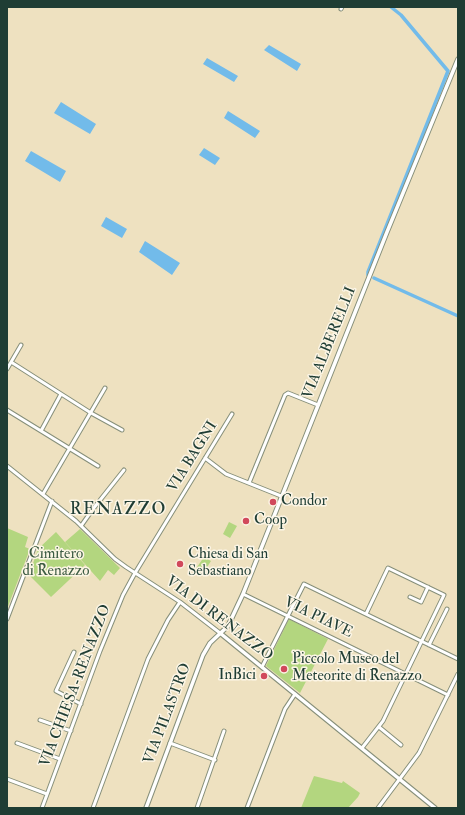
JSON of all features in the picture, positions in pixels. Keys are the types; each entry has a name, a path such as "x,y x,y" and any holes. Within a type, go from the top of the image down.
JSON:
{"street":[{"name":"VIA ALBERELLI","path":"220,633 228,626 243,594 458,59"},
{"path":"7,369 21,345"},
{"path":"11,362 91,413 122,430"},
{"path":"43,494 106,388"},
{"path":"249,483 285,395 288,393 318,405"},
{"path":"41,431 60,394"},
{"path":"7,410 98,466"},
{"name":"VIA BAGNI","path":"135,573 232,414"},
{"path":"205,458 226,474 282,496"},
{"name":"VIA DI RENAZZO","path":"7,466 52,501 115,558 135,573 180,602 220,633 435,808"},
{"path":"81,526 124,470"},
{"path":"7,619 52,501"},
{"path":"362,748 383,721 444,595 388,568 366,614"},
{"name":"VIA CHIESA-RENAZZO","path":"42,808 123,595 135,573"},
{"path":"262,667 304,584 458,659"},
{"path":"410,597 421,602 428,587"},
{"name":"VIA PIAVE","path":"243,594 448,695"},
{"path":"93,808 148,659 168,620 180,602"},
{"path":"429,645 447,608"},
{"name":"VIA PILASTRO","path":"146,808 203,655 207,647 220,633"},
{"path":"74,652 56,691 81,704"},
{"path":"378,808 419,753 458,674"},
{"path":"453,685 458,687"},
{"path":"247,808 285,709 295,694"},
{"path":"40,720 71,731"},
{"path":"379,727 401,745"},
{"path":"197,808 224,731"},
{"path":"17,743 60,759"},
{"path":"170,744 215,760"},
{"path":"7,779 47,794"}],"green space":[{"path":"229,522 237,526 230,538 223,534"},
{"path":"7,528 28,537 25,547 30,549 7,609"},
{"path":"80,529 120,568 114,575 108,570 100,581 65,542"},
{"name":"Cimitero di Renazzo","path":"56,532 85,565 51,597 29,575 38,549"},
{"path":"204,557 211,561 202,575 195,570"},
{"path":"289,619 328,639 300,693 266,666"},
{"path":"314,776 342,783 343,781 360,793 348,808 301,808"}],"water":[{"path":"269,45 301,64 297,71 264,50"},
{"path":"207,58 238,76 234,82 203,64"},
{"path":"61,102 96,124 90,134 54,113"},
{"path":"228,111 260,131 255,138 224,118"},
{"path":"204,148 220,158 215,165 199,155"},
{"path":"31,151 66,171 60,182 25,161"},
{"path":"106,217 127,229 122,238 101,226"},
{"path":"145,241 180,263 172,275 139,252"}],"waterway":[{"path":"368,275 448,71 401,15 391,7"},
{"path":"374,278 458,316"}],"place":[{"name":"Condor","path":"273,502"},
{"name":"Coop","path":"246,521"},
{"name":"Chiesa di San Sebastiano","path":"180,564"},
{"name":"Piccolo Museo del Meteorite di Renazzo","path":"284,669"},
{"name":"InBici","path":"264,676"}],"district":[{"name":"RENAZZO","path":"118,510"}]}
